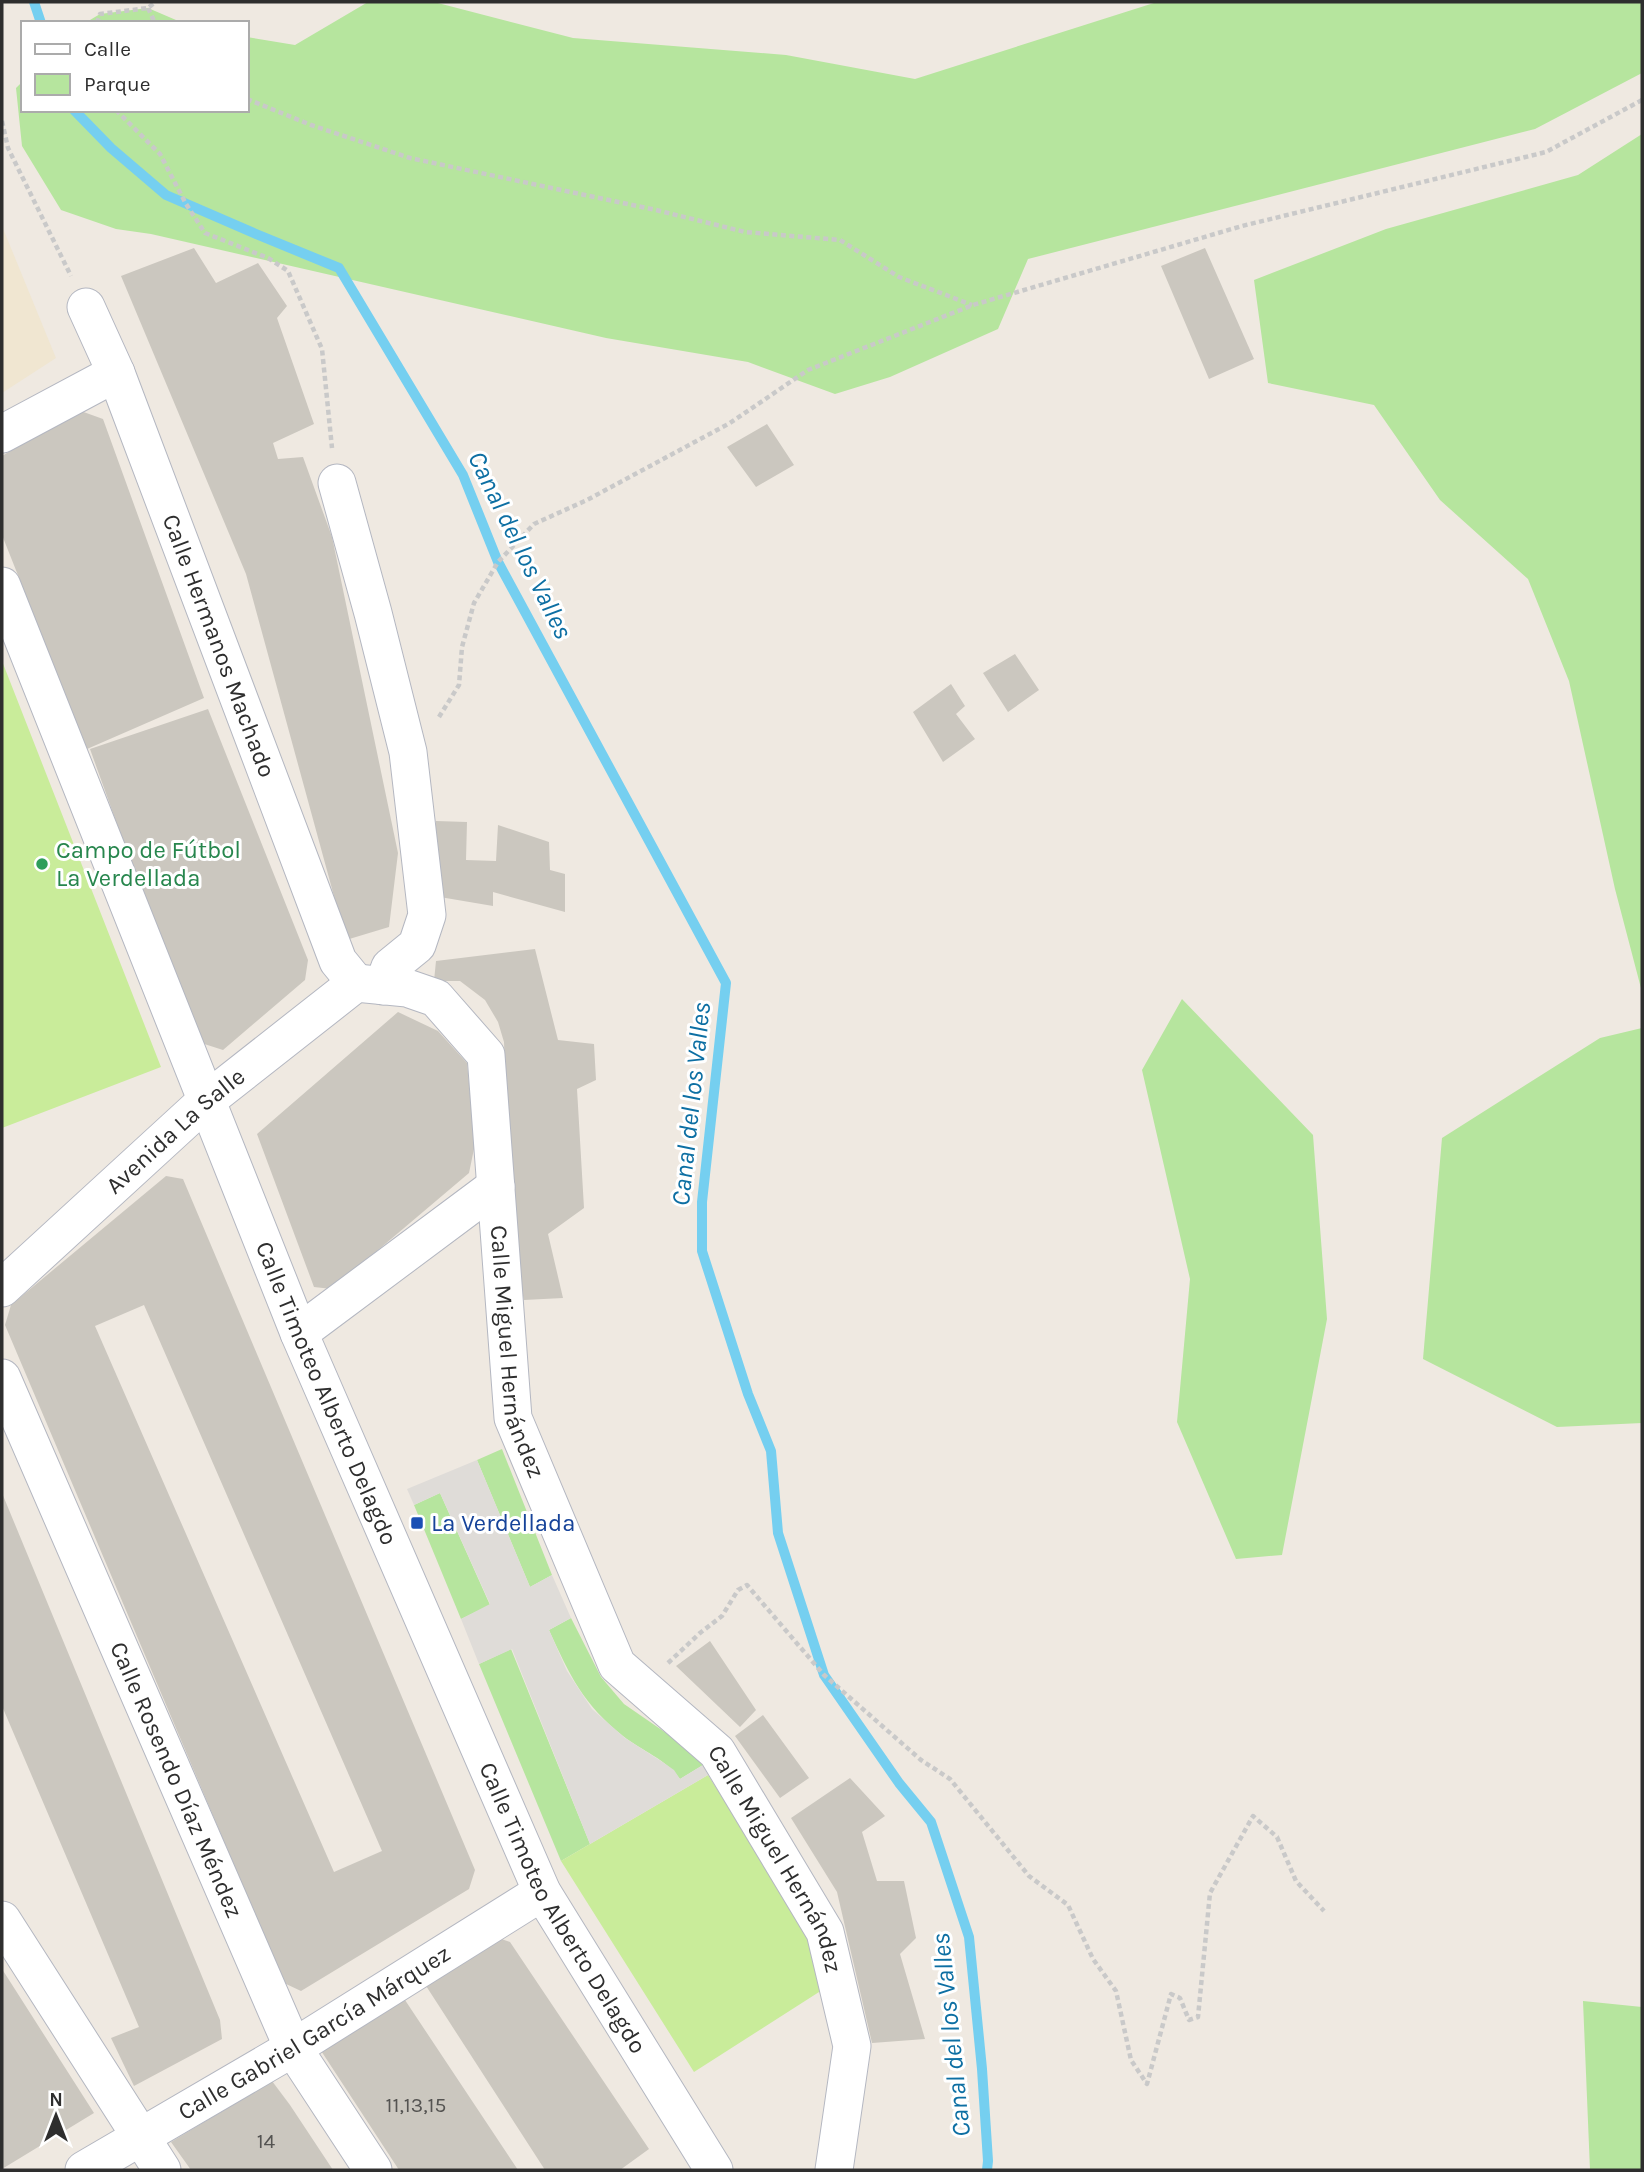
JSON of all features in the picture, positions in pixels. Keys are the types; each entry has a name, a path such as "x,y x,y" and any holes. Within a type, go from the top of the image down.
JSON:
{"street":[{"name":"Calle Hermanos Machado","path":"86,307 116,373 338,961 370,984"},
{"path":"2,434 116,373"},
{"name":"Avenida La Salle","path":"2,1288 206,1101 370,984 417,945 427,915 408,752 337,483"},
{"name":"Calle Timoteo Alberto Delagdo","path":"2,586 299,1334 542,1892 714,2170"},
{"name":"Calle Miguel Hernández","path":"370,984 407,988 436,998 486,1055 513,1418 617,1665 717,1752 825,1932 852,2046 834,2170"},
{"path":"299,1334 496,1186"},
{"name":"Calle Rosendo Díaz Méndez","path":"2,1378 293,2048 373,2170"},
{"name":"Calle Gabriel García Márquez","path":"84,2170 293,2048 542,1892"},
{"path":"2,1920 162,2170"}],"path":[{"path":"98,21 100,14 148,8 155,2"},
{"path":"148,8 154,21"},
{"path":"248,99 310,125 410,159 656,210 745,232 840,240 899,277 973,305"},
{"path":"404,736 438,717 459,685 462,647 474,603 498,562 534,524 587,500 730,424 808,370 973,305 1242,226 1546,152 1642,100"},
{"path":"118,112 160,154 186,204 205,233 268,258 288,271 322,349 327,418 337,483"},
{"path":"2,121 8,148 86,307"},
{"path":"700,1633 722,1616 738,1590 747,1585 824,1675 921,1760 950,1779 1028,1876 1068,1905 1093,1959 1116,1991 1131,2060 1147,2084 1171,1994 1180,1998 1189,2020 1198,2017 1210,1893 1253,1816 1277,1837 1296,1881 1324,1911"}],"shaded area":[{"path":"2,226 56,358 2,393"},
{"path":"477,1460 530,1587 552,1575 571,1618 549,1630 567,1671 592,1709 625,1738 674,1770 680,1779 703,1765 708,1775 590,1844 512,1649 479,1664 461,1619 490,1604 440,1493 414,1505 407,1489"}],"green space":[{"path":"368,2 434,2 573,38 786,55 915,79 1157,2 1642,2 1642,73 1535,129 1028,259 998,329 890,377 835,394 748,362 606,338 151,234 116,229 61,210 22,146 16,88 21,83 21,112 248,112 248,37 295,45"},
{"path":"148,8 178,21 88,21 100,14"},
{"path":"1642,134 1642,992 1615,889 1569,681 1528,579 1440,500 1374,405 1268,383 1254,280 1386,229 1578,175"},
{"name":"Campo de Fútbol La Verdellada","path":"2,661 161,1067 2,1128"},
{"path":"1182,999 1313,1135 1327,1319 1282,1555 1236,1559 1177,1422 1190,1279 1142,1070"},
{"path":"1642,1028 1642,1423 1557,1427 1423,1359 1442,1138 1600,1038"},
{"path":"502,1449 552,1575 530,1587 477,1460"},
{"path":"440,1493 490,1605 461,1619 414,1505"},
{"path":"571,1618 601,1677 624,1704 685,1746 703,1765 680,1779 668,1766 623,1736 588,1701 571,1675 549,1630"},
{"path":"511,1649 590,1844 561,1861 479,1664"},
{"path":"708,1775 807,1930 830,1985 694,2072 561,1861"},
{"path":"1583,2001 1642,2007 1642,2170 1590,2170"}],"building":[{"path":"194,248 216,283 258,263 287,306 277,318 314,424 273,443 278,459 303,457 332,537 398,853 389,927 346,940 246,574 121,276"},
{"path":"1205,248 1254,359 1209,379 1161,266"},
{"path":"78,410 103,419 204,698 87,749 2,535 2,456"},
{"path":"767,424 794,465 756,487 727,447"},
{"path":"1015,654 1039,690 1008,712 983,673"},
{"path":"951,684 965,706 956,714 975,739 943,762 913,712"},
{"path":"208,709 308,960 305,980 223,1050 195,1041 90,749"},
{"path":"436,821 467,822 466,860 496,861 498,825 549,842 550,870 565,874 565,912 493,892 493,906 434,896"},
{"path":"535,949 558,1040 594,1044 596,1080 577,1089 584,1208 548,1234 563,1298 524,1300 511,1246 504,1042 498,1022 485,1000 460,981 434,981 436,961"},
{"path":"398,1012 438,1031 467,1063 475,1144 469,1173 332,1289 314,1287 257,1134"},
{"path":"166,1176 183,1179 475,1870 469,1889 301,1991 284,1983 5,1325 11,1305","holes":["144,1305 382,1851 334,1872 95,1326"]},
{"path":"2,1493 220,2020 222,2039 134,2086 111,2038 139,2027 2,1706"},
{"path":"710,1641 756,1710 740,1727 676,1666"},
{"path":"763,1715 809,1778 780,1798 735,1736"},
{"path":"850,1778 885,1816 862,1832 877,1881 904,1881 916,1938 900,1954 925,2039 872,2043 837,1892 791,1818"},
{"path":"484,1933 510,1942 649,2149 620,2170 545,2170 419,1975"},
{"path":"2,1969 94,2113 2,2169"},
{"path":"397,1988 518,2170 399,2170 314,2040"},
{"path":"272,2081 333,2170 191,2170 171,2142"}],"waterway":[{"name":"Canal del los Valles","path":"34,2 40,21"},
{"name":"Canal del los Valles","path":"76,112 111,148 166,195 339,268 463,475 498,562 726,983 702,1202 702,1251 748,1394 771,1451 778,1533 824,1675 899,1783 931,1822 969,1937 982,2069 987,2170"}],"place":[{"name":"Campo de Fútbol La Verdellada","path":"42,864"},
{"name":"La Verdellada","path":"417,1523"}]}
